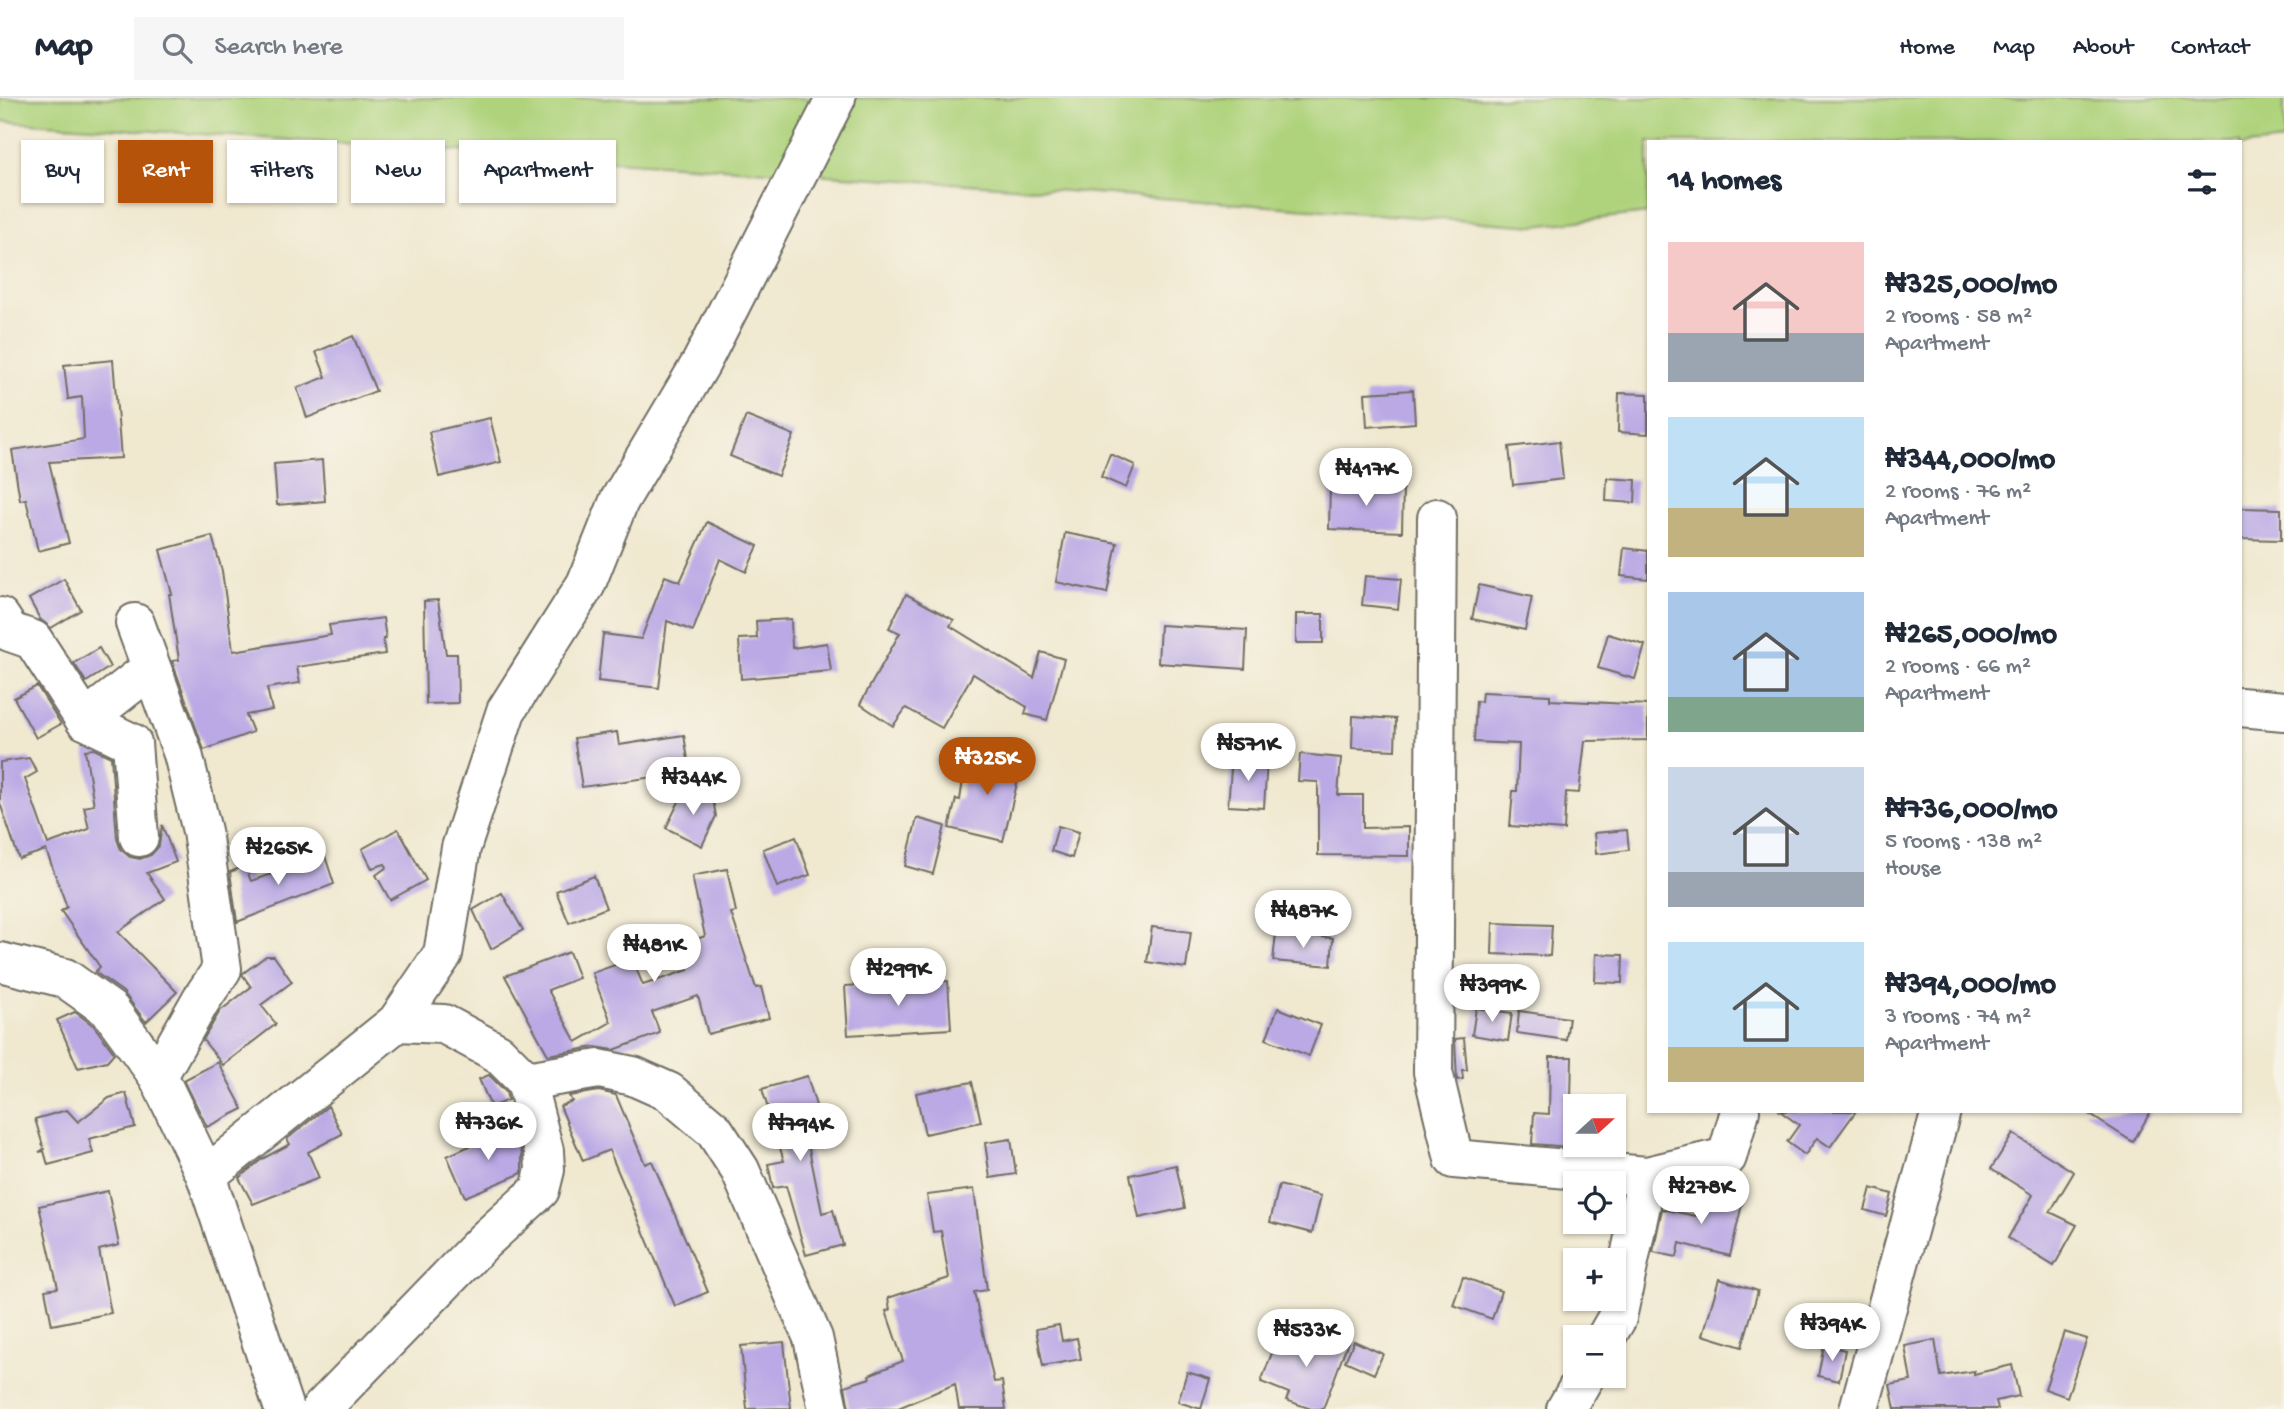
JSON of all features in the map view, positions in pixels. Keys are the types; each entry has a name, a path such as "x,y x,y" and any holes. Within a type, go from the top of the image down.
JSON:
{"street":[{"path":"206,1176 397,1022 443,954 461,848 506,711 586,584 619,501 701,363 836,98"},
{"path":"1437,518 1433,1072 1454,1159 1647,1176 1727,1157 1739,1113"},
{"path":"0,617 10,632 33,640 85,720 132,743 172,726"},
{"path":"135,623 183,754 202,831 222,969 201,1000 158,1076"},
{"path":"85,720 150,669"},
{"path":"2242,708 2284,711"},
{"path":"132,743 139,836"},
{"path":"0,962 65,978 99,1002 110,1010 158,1076 206,1176 284,1409"},
{"path":"321,1409 484,1241 540,1190 545,1170 544,1151 526,1081 498,1053 444,1024 397,1022"},
{"path":"526,1081 599,1069 633,1076 669,1092 714,1130 740,1170 813,1338 828,1409"},
{"path":"1859,1409 1940,1113"},
{"path":"1613,1325 1617,1318 1647,1176"},
{"path":"1566,1409 1578,1388"}],"green space":[{"path":"0,98 2284,98 2284,141 2242,146 2242,140 1647,140 1647,213 1535,226 1012,187 616,161 616,140 459,140 459,151 445,150 445,140 351,140 351,144 337,143 337,140 291,140 0,121"}],"building":[{"path":"353,336 376,391 307,418 297,388 326,377 316,352"},
{"path":"113,360 121,458 49,462 69,543 38,551 26,499 20,500 12,450 84,439 82,397 68,399 64,365"},
{"path":"1413,390 1415,423 1367,427 1365,393"},
{"path":"1619,393 1647,394 1647,434 1618,432"},
{"path":"746,416 794,435 778,476 730,456"},
{"path":"490,418 501,462 439,477 429,432"},
{"path":"1559,441 1563,479 1513,485 1509,447"},
{"path":"1110,454 1135,465 1126,488 1101,477"},
{"path":"322,460 325,501 277,505 274,464"},
{"path":"1607,478 1636,480 1635,503 1606,501"},
{"path":"1330,483 1403,486 1402,532 1329,529"},
{"path":"2242,508 2281,509 2281,540 2242,539"},
{"path":"707,522 758,546 746,572 720,559 693,631 667,621 659,688 598,681 603,634 641,639 665,576 680,582"},
{"path":"1065,533 1117,543 1107,593 1056,582"},
{"path":"212,536 222,571 233,651 331,635 329,625 383,618 386,639 383,639 385,654 297,667 300,683 267,688 272,710 246,715 253,732 204,750 172,661 179,660 169,594 172,594 160,550"},
{"path":"1624,548 1647,551 1647,579 1621,576"},
{"path":"1365,576 1401,579 1398,609 1362,605"},
{"path":"64,579 81,610 51,628 40,619 29,599"},
{"path":"1479,585 1532,597 1525,630 1472,619"},
{"path":"906,594 954,620 950,626 1034,678 1041,652 1064,659 1047,720 1025,714 1027,707 973,674 942,728 906,708 893,726 860,704 900,633 889,628"},
{"path":"438,600 446,654 457,654 458,703 426,704 424,601"},
{"path":"1296,614 1323,614 1323,643 1296,643"},
{"path":"791,619 792,648 827,643 831,671 741,679 739,639 757,638 756,621"},
{"path":"1160,625 1247,630 1245,669 1158,663"},
{"path":"1608,634 1645,645 1635,679 1598,668"},
{"path":"99,648 110,667 86,682 74,663"},
{"path":"37,686 61,724 36,738 14,698"},
{"path":"1482,692 1550,695 1550,700 1647,705 1647,740 1585,741 1579,793 1566,792 1564,830 1510,826 1513,791 1517,791 1519,744 1474,742 1476,701 1481,702"},
{"path":"1353,716 1396,719 1395,750 1352,748"},
{"path":"617,732 619,745 684,735 690,772 582,787 574,738"},
{"path":"94,749 111,757 117,839 121,850 130,857 140,859 151,855 159,846 162,825 176,862 147,873 165,899 118,932 177,992 146,1022 123,992 95,972 100,967 61,911 67,907 46,850 19,859 0,803 0,762 29,758 37,772 25,779 48,844 89,829 84,807 94,805 85,750"},
{"path":"980,752 1023,759 1003,841 949,828 956,799 960,800 965,767 977,769"},
{"path":"1300,754 1341,758 1338,795 1363,795 1363,828 1409,827 1409,856 1318,855 1318,782 1298,781"},
{"path":"1232,757 1267,759 1264,808 1228,806"},
{"path":"686,787 713,800 716,816 702,846 666,828"},
{"path":"917,818 945,826 933,874 905,866"},
{"path":"1058,826 1079,832 1072,858 1051,851"},
{"path":"398,829 426,880 390,900 376,875 387,867 385,864 372,868 362,849"},
{"path":"1627,830 1629,850 1596,854 1594,833"},
{"path":"796,837 810,875 777,887 763,849"},
{"path":"325,856 334,884 237,922 230,872 245,866 251,881"},
{"path":"727,869 736,912 731,913 756,988 761,987 769,1018 708,1034 698,996 652,1012 660,1033 614,1050 595,1047 548,1055 505,976 569,952 579,978 548,990 576,1042 611,1022 592,973 632,959 643,985 688,970 680,945 705,936 692,876"},
{"path":"594,876 606,908 569,923 556,891"},
{"path":"502,893 523,930 491,949 473,910"},
{"path":"1493,923 1552,925 1550,956 1492,954"},
{"path":"1152,927 1191,932 1186,968 1147,962"},
{"path":"1276,933 1333,938 1331,966 1273,961"},
{"path":"1596,954 1623,955 1622,983 1595,982"},
{"path":"266,956 274,956 292,982 261,1005 276,1024 223,1065 203,1040 220,1011 251,987 242,974"},
{"path":"948,981 951,1029 848,1035 845,986"},
{"path":"1278,1008 1321,1025 1309,1056 1266,1039"},
{"path":"1476,1008 1512,1013 1508,1041 1472,1035"},
{"path":"1519,1011 1569,1018 1566,1040 1517,1033"},
{"path":"75,1012 94,1026 114,1053 107,1061 78,1068 57,1020"},
{"path":"1464,1038 1467,1070 1462,1070 1463,1079 1457,1080 1455,1039"},
{"path":"1550,1057 1572,1057 1571,1094 1563,1094 1563,1146 1532,1144 1534,1113 1549,1114"},
{"path":"218,1062 243,1109 207,1127 184,1080"},
{"path":"489,1075 506,1092 508,1100 491,1107 479,1079"},
{"path":"807,1076 820,1119 804,1124 822,1213 833,1210 843,1245 806,1255 786,1186 773,1188 768,1164 784,1161 762,1089"},
{"path":"972,1082 981,1122 925,1134 916,1093"},
{"path":"599,1091 616,1095 645,1164 652,1161 708,1292 675,1306 609,1150 583,1161 560,1106 572,1101 569,1096"},
{"path":"126,1093 135,1127 89,1139 93,1153 48,1165 44,1151 39,1152 44,1149 35,1119 67,1110 78,1122 109,1098"},
{"path":"328,1106 342,1134 308,1152 319,1178 253,1204 239,1178 262,1159 290,1144 287,1139"},
{"path":"1783,1113 1855,1113 1830,1147 1817,1138 1805,1155 1787,1142 1799,1125"},
{"path":"2087,1113 2150,1113 2133,1142"},
{"path":"515,1126 522,1154 522,1173 465,1197 447,1156"},
{"path":"2013,1134 2074,1172 2050,1212 2077,1225 2054,1266 2008,1238 2033,1195 1991,1169"},
{"path":"1011,1139 1016,1174 990,1178 985,1143"},
{"path":"1176,1165 1185,1208 1139,1218 1130,1175"},
{"path":"1279,1185 1321,1196 1312,1233 1270,1222"},
{"path":"1871,1188 1892,1194 1886,1216 1865,1210"},
{"path":"974,1189 987,1290 974,1292 994,1382 1002,1381 1006,1409 959,1409 955,1384 896,1409 849,1409 845,1386 870,1378 869,1375 903,1361 886,1311 890,1310 888,1298 949,1278 941,1231 933,1232 927,1195"},
{"path":"1702,1190 1743,1200 1730,1256 1680,1243 1677,1257 1653,1252 1662,1209 1696,1216"},
{"path":"108,1191 119,1245 99,1250 111,1313 52,1325 45,1290 58,1288 39,1206"},
{"path":"1463,1277 1501,1291 1492,1319 1453,1305"},
{"path":"1719,1279 1758,1291 1742,1347 1703,1335"},
{"path":"1059,1325 1062,1341 1077,1338 1081,1359 1043,1366 1036,1329"},
{"path":"1313,1329 1348,1342 1323,1409 1311,1409 1286,1400 1289,1393 1261,1382 1278,1337 1306,1348"},
{"path":"2064,1332 2087,1339 2067,1397 2045,1389"},
{"path":"1935,1340 1941,1376 1974,1371 1974,1374 2012,1365 2019,1396 1996,1401 1998,1409 1895,1409 1890,1385 1911,1381 1905,1346"},
{"path":"1354,1341 1383,1354 1374,1374 1345,1361"},
{"path":"784,1342 791,1408 747,1409 741,1346"},
{"path":"1824,1345 1845,1350 1839,1381 1818,1376"},
{"path":"1187,1372 1210,1379 1201,1409 1178,1402"}]}
